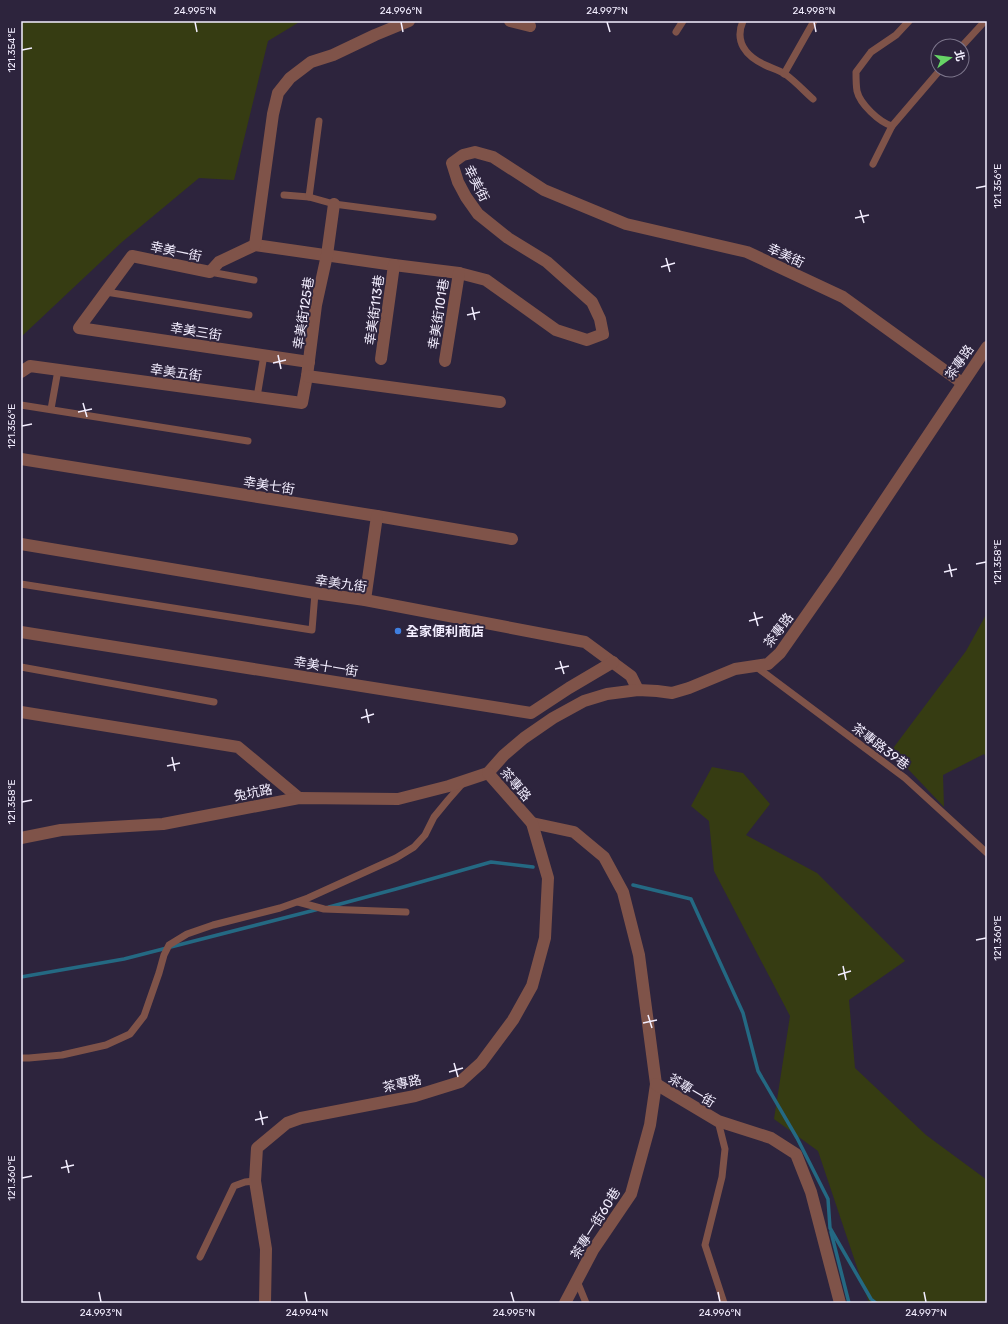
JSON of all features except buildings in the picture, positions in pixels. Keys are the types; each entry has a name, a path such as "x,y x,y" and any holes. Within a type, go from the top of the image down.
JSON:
{"street":[{"path":"255,245 273,114 278,93 290,78 311,62 333,55 408,21"},
{"path":"510,21 530,26"},
{"name":"幸美街","path":"255,245 459,273 486,280 556,330 587,340 603,334 600,319 592,302 547,262 508,238 478,214 466,197 458,182 452,163 463,155 475,152 493,157 544,190 626,224 747,252 843,297 962,383"},
{"name":"幸美街125巷","path":"307,376 316,305 327,256 334,204"},
{"name":"幸美一街","path":"106,292 132,256 210,272 219,262 255,245"},
{"name":"幸美街113巷","path":"381,359 394,265"},
{"name":"幸美街101巷","path":"445,360 459,273"},
{"name":"幸美三街","path":"106,292 79,328 309,362"},
{"name":"茶專路","path":"265,1303 266,1249 255,1181 257,1148 287,1123 301,1118 414,1096 460,1082 482,1063 513,1020 532,986 545,938 548,878 532,823 488,773 504,755 524,738 553,718 584,701 607,694 638,690 672,693 689,688 735,669 768,664 780,653 836,573 987,347"},
{"name":"幸美五街","path":"21,372 30,366 302,403 307,376"},
{"path":"307,376 500,402"},
{"name":"幸美七街","path":"21,459 512,539"},
{"path":"365,600 377,516"},
{"name":"幸美九街","path":"21,544 365,600 585,642 632,676 638,690"},
{"name":"幸美十一街","path":"21,632 531,713 613,662"},
{"path":"21,712 238,747 299,798"},
{"name":"兔坑路","path":"21,838 61,830 163,824 299,798 398,799 449,786 488,773"},
{"name":"茶專一街","path":"532,823 574,832 604,857 623,892 639,955 656,1084 718,1121 771,1138 796,1154 811,1192 840,1303"},
{"name":"茶專一街60巷","path":"565,1303 593,1250 631,1194 650,1125 656,1084"}],"lane":[{"path":"676,32 682,21"},
{"path":"743,21 740,28 741,44 750,56 784,74 813,99"},
{"path":"784,74 814,21"},
{"path":"892,126 886,124 871,112 859,98 856,72 872,52 896,34 909,21"},
{"path":"969,38 985,21"},
{"path":"873,164 892,126 933,78"},
{"path":"309,197 319,120"},
{"path":"284,195 309,197 334,204 433,217"},
{"path":"210,272 254,280"},
{"path":"106,292 249,315"},
{"path":"257,397 264,355"},
{"path":"51,409 58,370"},
{"path":"21,405 248,441"},
{"path":"21,584 312,630 315,593"},
{"name":"茶專路39巷","path":"754,666 905,778 987,853"},
{"path":"21,667 214,702"},
{"path":"21,1058 62,1055 106,1045 130,1034 144,1016 164,955 169,945 187,934 200,929 298,902 368,872 396,858 414,847 425,835 434,817 466,780"},
{"path":"298,902 324,909 406,912"},
{"path":"718,1121 724,1149 722,1177 706,1245 724,1303"},
{"path":"200,1257 234,1186 245,1182 255,1181"},
{"path":"577,1281 586,1303"}],"green space":[{"path":"21,21 301,21 268,41 234,180 199,178 122,242 21,337"},
{"path":"987,613 987,759 984,754 943,775 944,807 891,751 966,651"},
{"path":"712,767 743,773 770,804 746,835 817,873 905,961 849,1000 855,1068 926,1135 987,1180 987,1303 869,1303 818,1151 774,1119 790,1016 714,871 709,821 691,806"}],"waterway":[{"path":"329,907 491,862 533,867"},
{"path":"633,885 691,899 743,1013 758,1071 797,1138 828,1199 830,1228 871,1299 876,1303"},
{"path":"21,977 124,959 319,909"},
{"path":"831,1232 849,1303"}],"place":[{"name":"全家便利商店","path":"398,631"}]}
